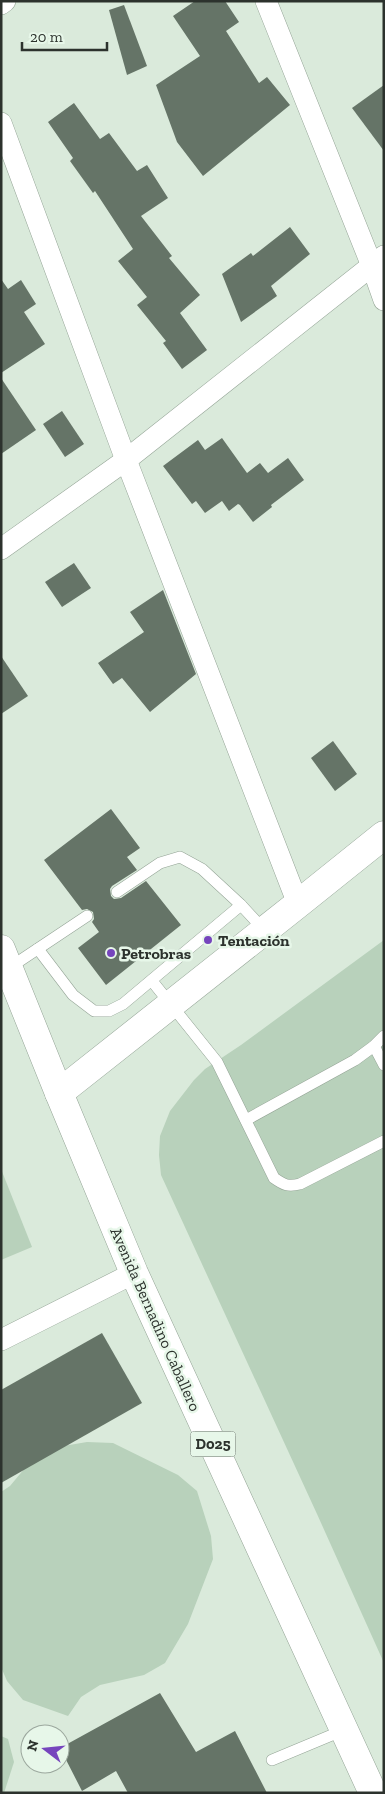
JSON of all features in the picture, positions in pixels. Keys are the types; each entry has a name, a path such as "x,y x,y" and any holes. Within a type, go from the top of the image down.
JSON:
{"main road":[{"path":"59,1093 384,834"},
{"name":"Avenida Bernadino Caballero","path":"5,959 134,1273 373,1793"}],"street":[{"path":"1,4 5,1"},
{"path":"266,1 378,261 384,300"},
{"path":"1,122 126,460 298,904"},
{"path":"1,549 126,460 378,261"},
{"path":"1,1340 134,1273"}],"lane":[{"path":"117,892 160,864 180,857 202,869 241,905 264,931"},
{"path":"38,949 73,994 94,1012 109,1010 123,1004 152,981 241,905"},
{"path":"5,959 38,949 87,916"},
{"path":"152,981 217,1062 274,1178 283,1185 300,1184 384,1141"},
{"path":"246,1120 355,1060 384,1036"},
{"path":"374,1046 384,1065"},
{"path":"272,1760 344,1730"}],"green space":[{"path":"384,940 384,1663 161,1175 159,1155 160,1136 170,1111 205,1069 241,1045"},
{"path":"1,1169 32,1247 1,1260"},
{"path":"87,1442 113,1443 178,1475 197,1491 211,1536 213,1559 188,1624 165,1663 144,1675 100,1685 81,1697 68,1716 23,1700 7,1681 1,1667 1,1492 10,1486 40,1450"},
{"path":"1,1736 8,1739 14,1762 4,1793 1,1793"}],"building":[{"path":"195,1 225,1 239,22 226,31 259,83 267,77 290,105 203,176 177,142 156,85 200,56 173,16"},
{"path":"124,5 147,66 127,75 109,10"},
{"path":"384,85 384,151 352,108"},
{"path":"74,103 100,139 109,133 137,171 147,165 168,198 141,216 172,256 169,258 200,295 180,313 207,350 182,369 163,343 166,341 137,305 147,297 118,261 133,249 95,191 93,193 70,161 73,158 48,122"},
{"path":"290,227 310,254 271,286 277,296 241,322 222,274 251,253 253,256"},
{"path":"1,279 8,289 21,280 36,304 24,312 45,344 1,373"},
{"path":"1,378 36,430 1,454"},
{"path":"62,411 84,444 65,457 43,424"},
{"path":"222,438 247,473 260,463 268,473 288,458 304,480 271,505 272,507 253,522 240,505 238,504 229,511 222,501 205,513 196,501 192,504 163,466 198,440 205,450"},
{"path":"74,563 91,588 62,607 45,582"},
{"path":"163,590 196,674 150,712 122,678 113,684 98,663 144,632 130,612"},
{"path":"1,656 28,696 1,714"},
{"path":"333,741 357,774 335,791 311,758"},
{"path":"111,809 140,848 127,857 137,870 112,886 110,889 111,896 114,899 121,898 146,881 181,925 106,985 78,948 99,932 92,922 94,919 93,912 87,909 82,910 44,860"},
{"path":"102,1333 142,1403 1,1483 1,1390"},
{"path":"160,1693 196,1752 235,1731 267,1793 128,1793 116,1771 82,1791 70,1768 70,1742"}],"place":[{"name":"Tentación","path":"208,940"},
{"name":"Petrobras","path":"111,953"}]}
